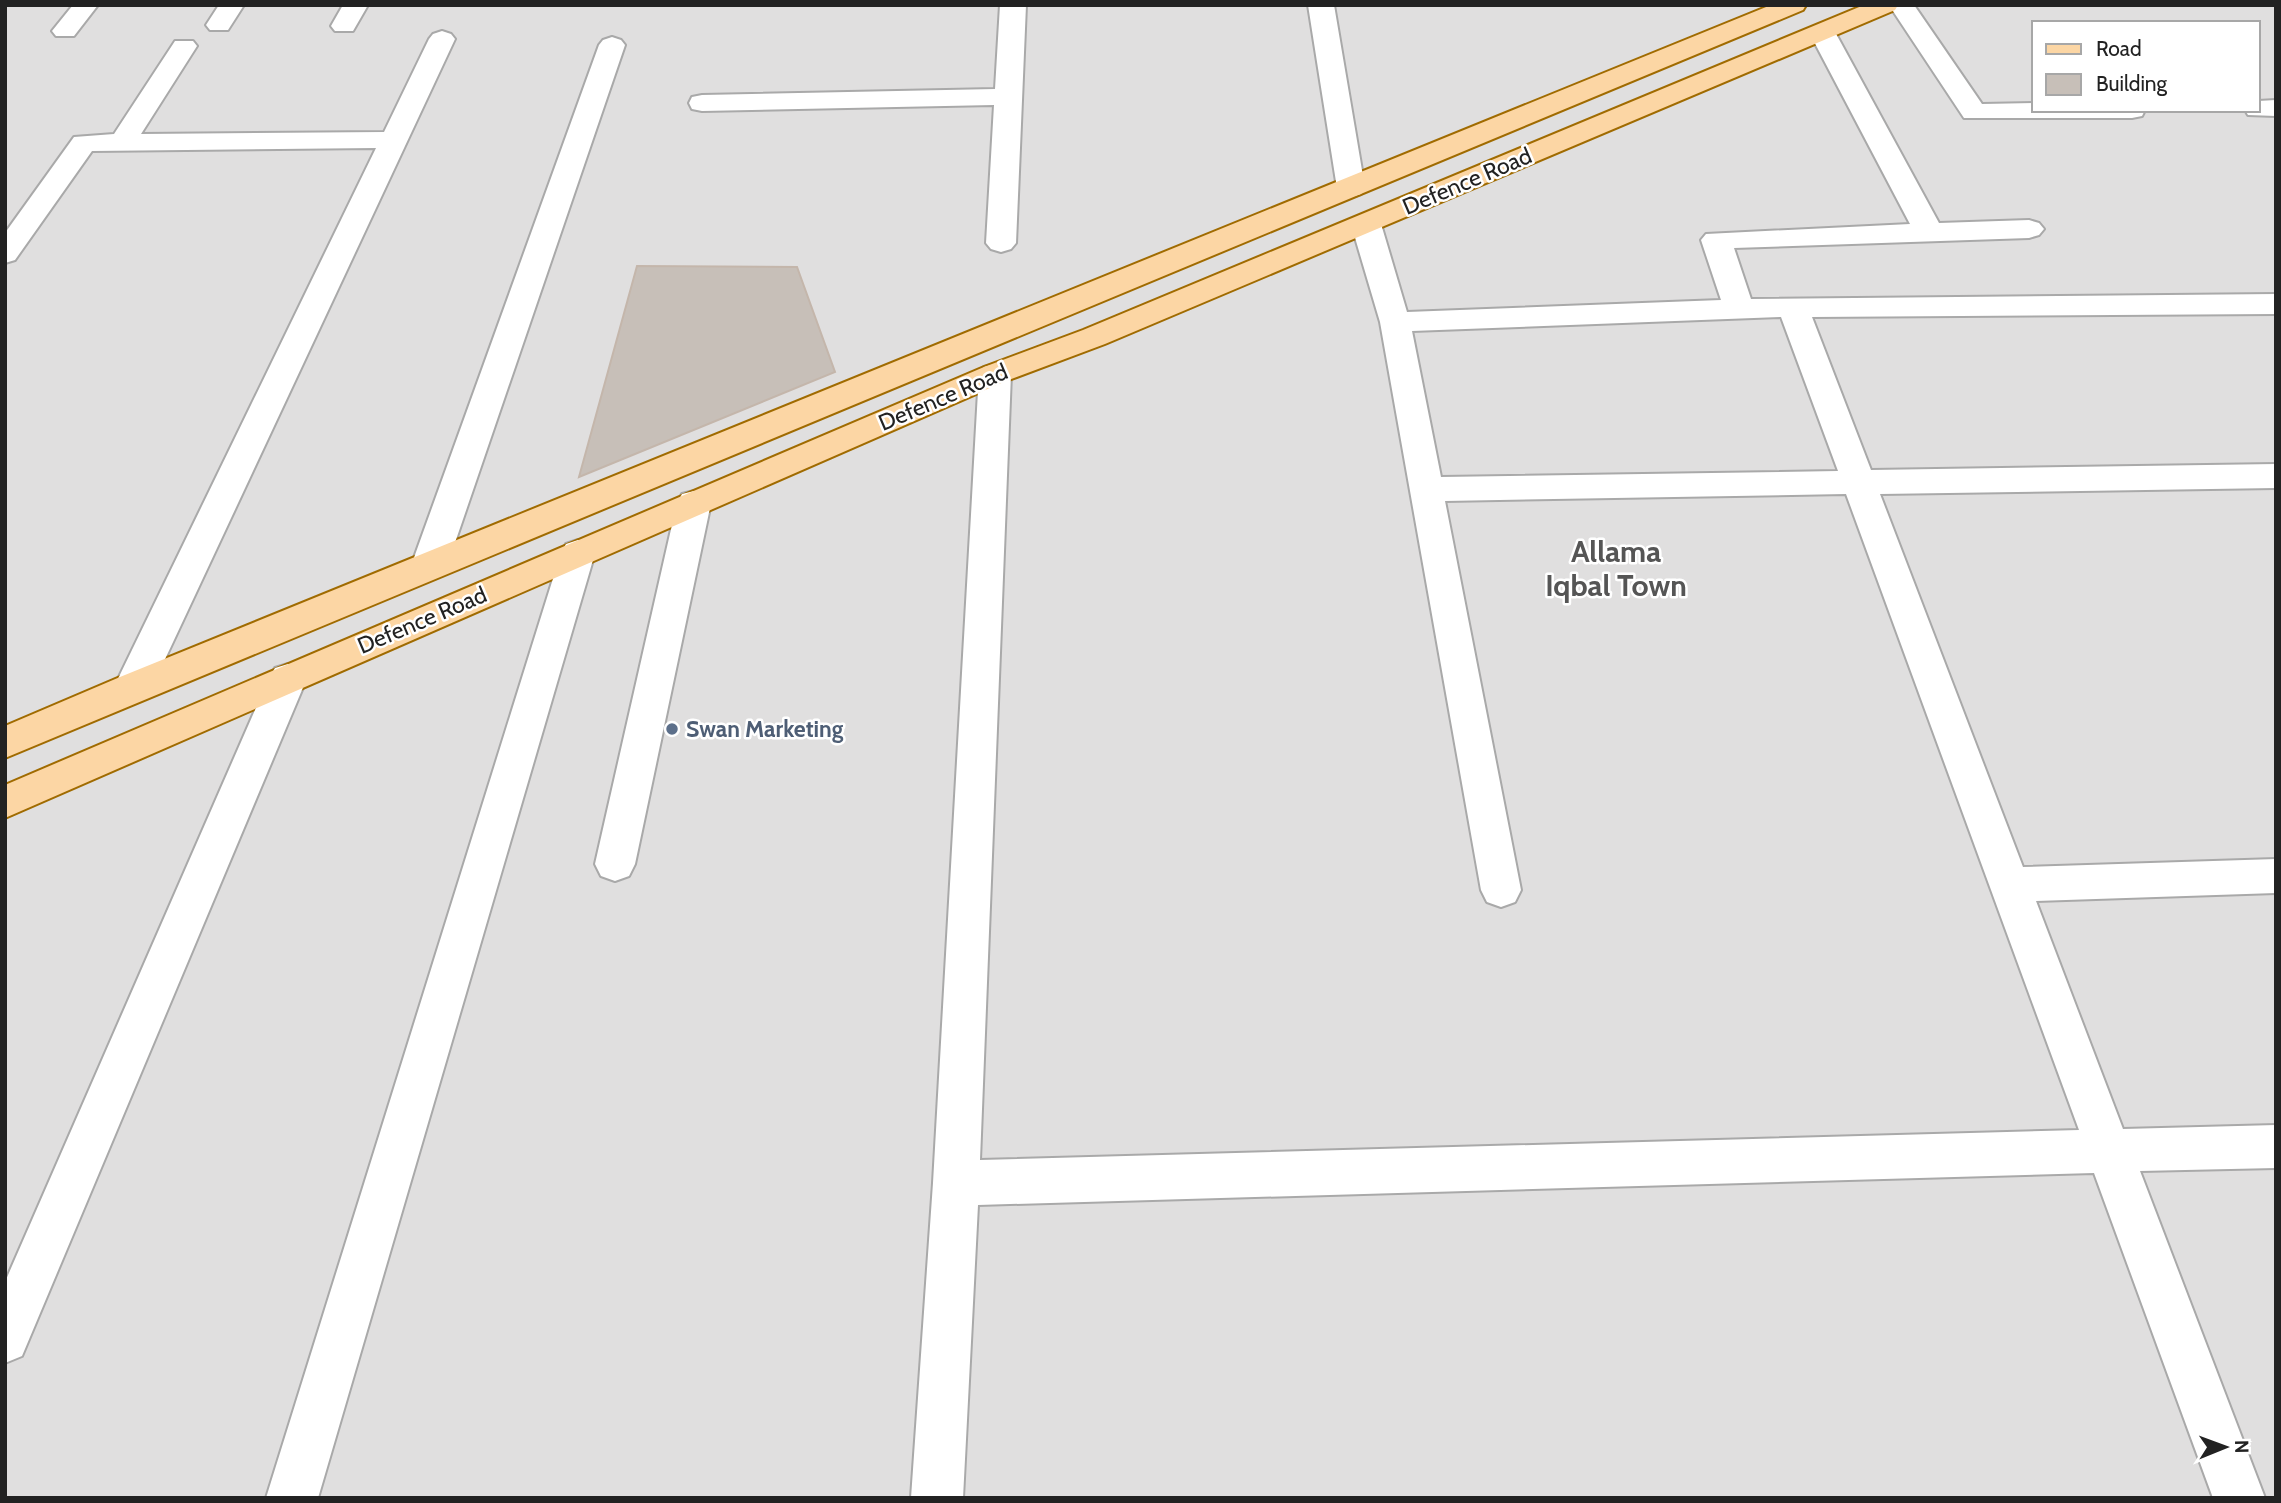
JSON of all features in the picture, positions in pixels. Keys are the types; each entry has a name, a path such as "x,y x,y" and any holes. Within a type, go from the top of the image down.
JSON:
{"main road":[{"name":"Defence Road","path":"5,802 995,374 1094,337 1886,5"},
{"name":"Defence Road","path":"5,743 134,687 1788,8"},
{"path":"1788,8 1820,33"},
{"path":"1418,160 1458,185"},
{"path":"1280,217 1316,244"},
{"path":"606,494 632,530"}],"street":[{"path":"65,31 86,5"},
{"path":"1001,243 1013,5"},
{"path":"1321,5 1351,188"},
{"path":"1901,5 1974,112 2032,111"},
{"path":"1820,33 1929,232"},
{"path":"134,687 442,39"},
{"path":"429,566 612,45"},
{"path":"122,143 184,47"},
{"path":"702,103 1009,97"},
{"path":"5,254 84,143 394,140"},
{"path":"1366,224 1395,322 1501,890"},
{"path":"1739,309 1716,240 2029,229"},
{"path":"1395,322 1793,307 2276,304"},
{"path":"1793,307 2239,1498"},
{"path":"937,1498 956,1183 995,374"},
{"path":"1427,489 2276,476"},
{"path":"615,864 694,503"},
{"path":"292,1498 578,553"},
{"path":"5,1339 288,678"},
{"path":"2010,885 2276,876"},
{"path":"956,1183 2276,1146"}],"shaded area":[{"path":"5,5 2276,5 2276,1498 5,1498"}],"building":[{"path":"637,266 797,267 835,372 579,477"}],"place":[{"name":"Swan Marketing","path":"672,729"}],"district":[{"name":"Allama Iqbal Town","path":"1616,569"}]}
